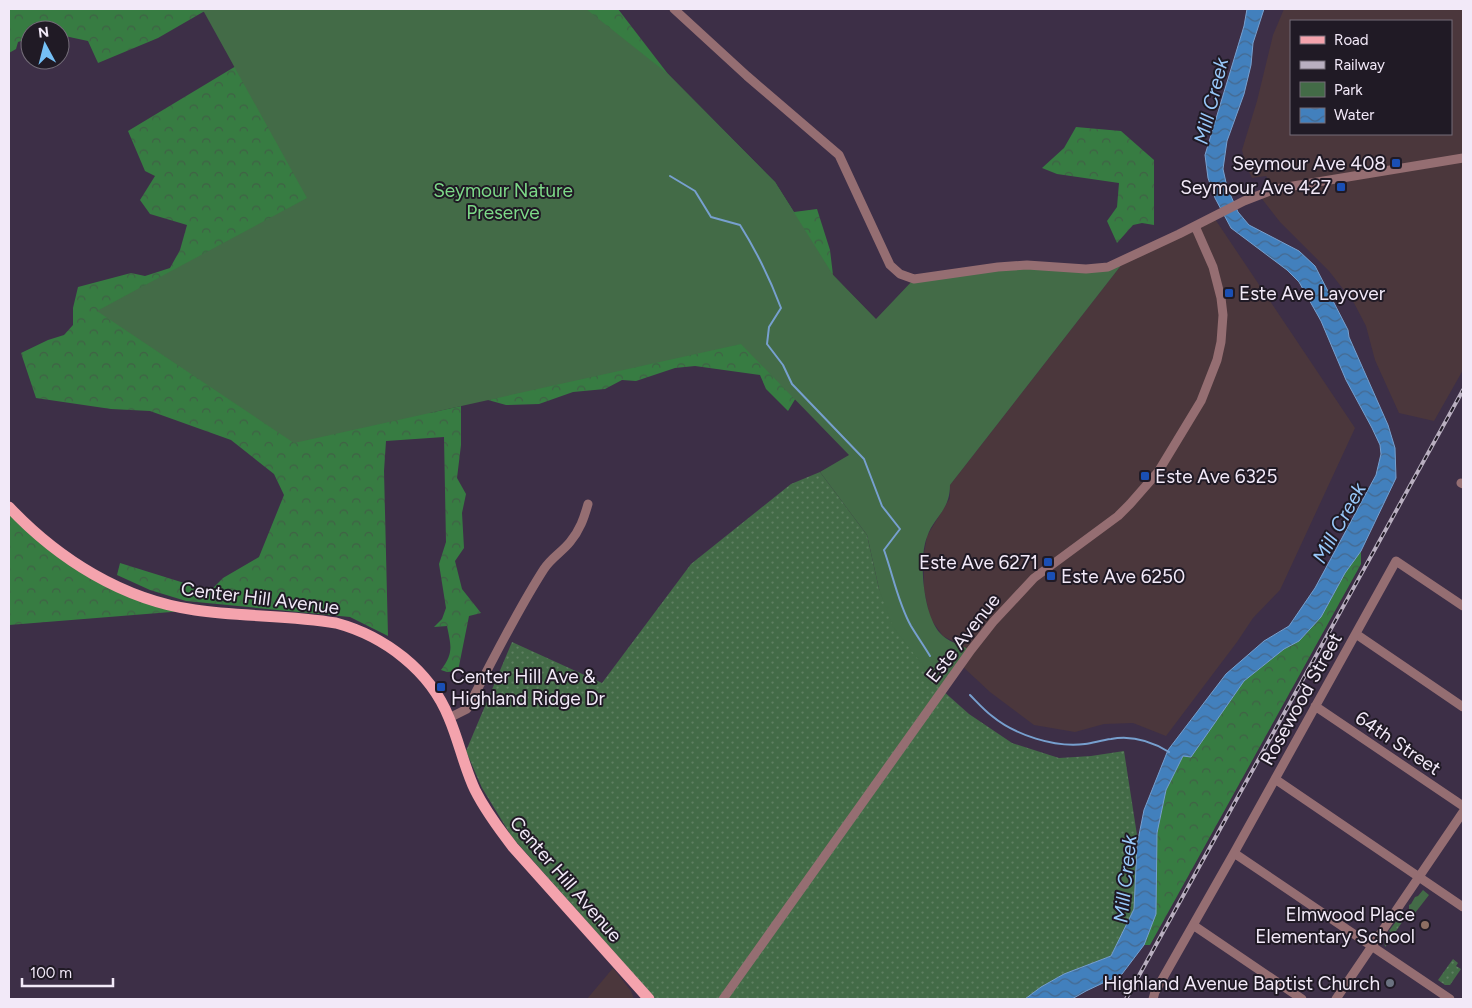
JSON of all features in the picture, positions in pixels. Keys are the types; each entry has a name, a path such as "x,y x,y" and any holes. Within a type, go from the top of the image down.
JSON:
{"main road":[{"name":"Center Hill Avenue","path":"9,507 43,539 77,566 118,587 164,603 196,610 336,623 373,637 399,654 424,678 443,705 475,789 494,822 513,847 649,999"}],"street":[{"path":"674,9 754,82 839,155 844,161 887,260 895,271 905,277 919,278 1027,265 1097,269 1116,264 1213,216 1275,189 1463,158"},
{"name":"Este Avenue","path":"723,999 989,627 1034,578 1118,516 1158,472 1171,453 1206,390 1221,342 1223,315 1218,283 1213,267 1194,226"},
{"path":"449,718 467,709 539,576 549,561 570,542 581,527 588,504"},
{"name":"Rosewood Street","path":"1153,999 1155,992 1396,561 1463,606"},
{"path":"1356,634 1463,707"},
{"name":"64th Street","path":"1315,706 1463,806"},
{"path":"1275,779 1463,907"},
{"path":"1336,999 1463,812"},
{"path":"1234,853 1450,999"},
{"path":"1193,925 1302,999"}],"shaded area":[{"path":"1284,9 1463,9 1463,370 1434,421 1399,413 1375,360 1366,326 1354,303 1329,271 1280,222 1259,195 1275,189 1266,176 1252,178 1246,166 1242,150 1257,101 1273,35"},
{"path":"1213,216 1355,428 1280,590 1253,618 1166,736 1133,723 1104,724 1075,732 1034,725 990,692 961,665 961,645 943,636 930,618 924,589 924,554 927,536 950,498 950,485 1126,259"},
{"path":"613,968 631,991 634,999 587,999"}],"green space":[{"path":"9,9 207,9 158,38 98,63 88,41 70,37 70,20 20,20 20,41 16,49 9,53"},
{"name":"Seymour Nature Preserve","path":"197,9 586,9 668,74 775,182 833,275 876,319 914,279 998,267 1086,269 1126,259 950,485 945,507 927,537 924,547 923,574 924,589 931,617 936,628 943,636 971,650 942,690 893,627 879,589 867,535 820,472 849,455 741,344 294,443 97,311 307,198 204,12"},
{"name":"Seymour Nature Preserve","path":"331,9 618,9 668,74 775,182 794,212 817,209 830,250 833,275 876,320 809,376 788,411 766,389 760,375 695,366 675,368 636,381 622,380 605,389 573,392 539,404 506,405 488,400 475,389 429,413 461,406 461,445 457,478 466,494 462,513 464,548 455,561 462,589 481,613 469,616 458,671 447,672 441,670 450,654 450,639 447,626 434,627 442,619 446,608 439,564 446,542 444,437 386,441 384,471 388,636 350,617 186,601 150,590 117,575 120,563 210,591 223,578 259,557 284,495 274,474 231,440 150,411 111,409 36,398 21,353 48,340 64,335 73,325 73,308 78,287 131,273 145,276 170,268 180,250 187,225 150,214 140,200 155,176 145,171 128,131"},
{"path":"1076,127 1121,131 1154,160 1154,225 1142,223 1133,225 1117,243 1107,221 1117,207 1119,183 1057,174 1042,168 1064,148"},
{"path":"820,472 867,535 879,589 942,690 969,714 1012,743 1059,758 1124,751 1137,835 1134,909 1111,956 1064,974 1025,999 656,999 512,837 482,788 466,751 512,642 602,683 691,564 791,484"},
{"path":"9,507 97,577 196,610 9,625"},
{"path":"1361,551 1361,564 1150,945 1144,945 1156,914 1157,833 1166,790 1183,756 1191,757 1244,681 1284,649 1299,641 1321,617 1345,573"},
{"path":"1423,890 1429,895 1415,913 1409,909 1409,905"},
{"path":"1403,912 1407,915 1385,947 1384,939 1392,933 1389,931"},
{"path":"1453,959 1458,963 1456,966 1461,969 1450,985 1445,985 1438,980"}],"water":[{"path":"1247,9 1264,9 1253,43 1251,65 1244,94 1227,141 1223,169 1227,187 1238,212 1249,225 1299,251 1315,266 1348,330 1349,337 1388,425 1395,448 1396,478 1361,551 1345,573 1321,617 1299,641 1284,649 1244,681 1191,757 1183,756 1166,790 1157,833 1156,914 1144,945 1122,974 1072,999 1025,999 1064,974 1111,956 1134,909 1137,845 1144,810 1168,750 1226,674 1264,641 1289,626 1315,588 1376,475 1381,454 1380,445 1346,380 1321,321 1299,282 1287,270 1231,228 1215,198 1208,178 1205,155 1244,26"}],"waterway":[{"path":"670,176 695,191 711,217 740,225 752,245 768,276 781,308 769,327 767,344 783,365 792,384 864,459 882,506 900,529 884,550 906,617 930,656"},
{"path":"970,695 1001,723 1036,739 1073,745 1108,739 1134,738 1169,752"}],"railway":[{"path":"1126,999 1463,390"}],"place":[{"name":"Seymour Ave 408","path":"1396,163"},
{"name":"Seymour Ave 427","path":"1341,187"},
{"name":"Este Ave Layover","path":"1229,293"},
{"name":"Este Ave 6325","path":"1145,476"},
{"name":"Este Ave 6271","path":"1048,562"},
{"name":"Este Ave 6250","path":"1051,576"},
{"name":"Center Hill Ave & Highland Ridge Dr","path":"441,687"},
{"name":"Elmwood Place Elementary School","path":"1425,925"},
{"name":"Highland Avenue Baptist Church","path":"1390,983"}],"water label":[{"name":"Mill Creek","path":"1211,101"},
{"name":"Mill Creek","path":"1339,523"},
{"name":"Mill Creek","path":"1125,879"}]}
